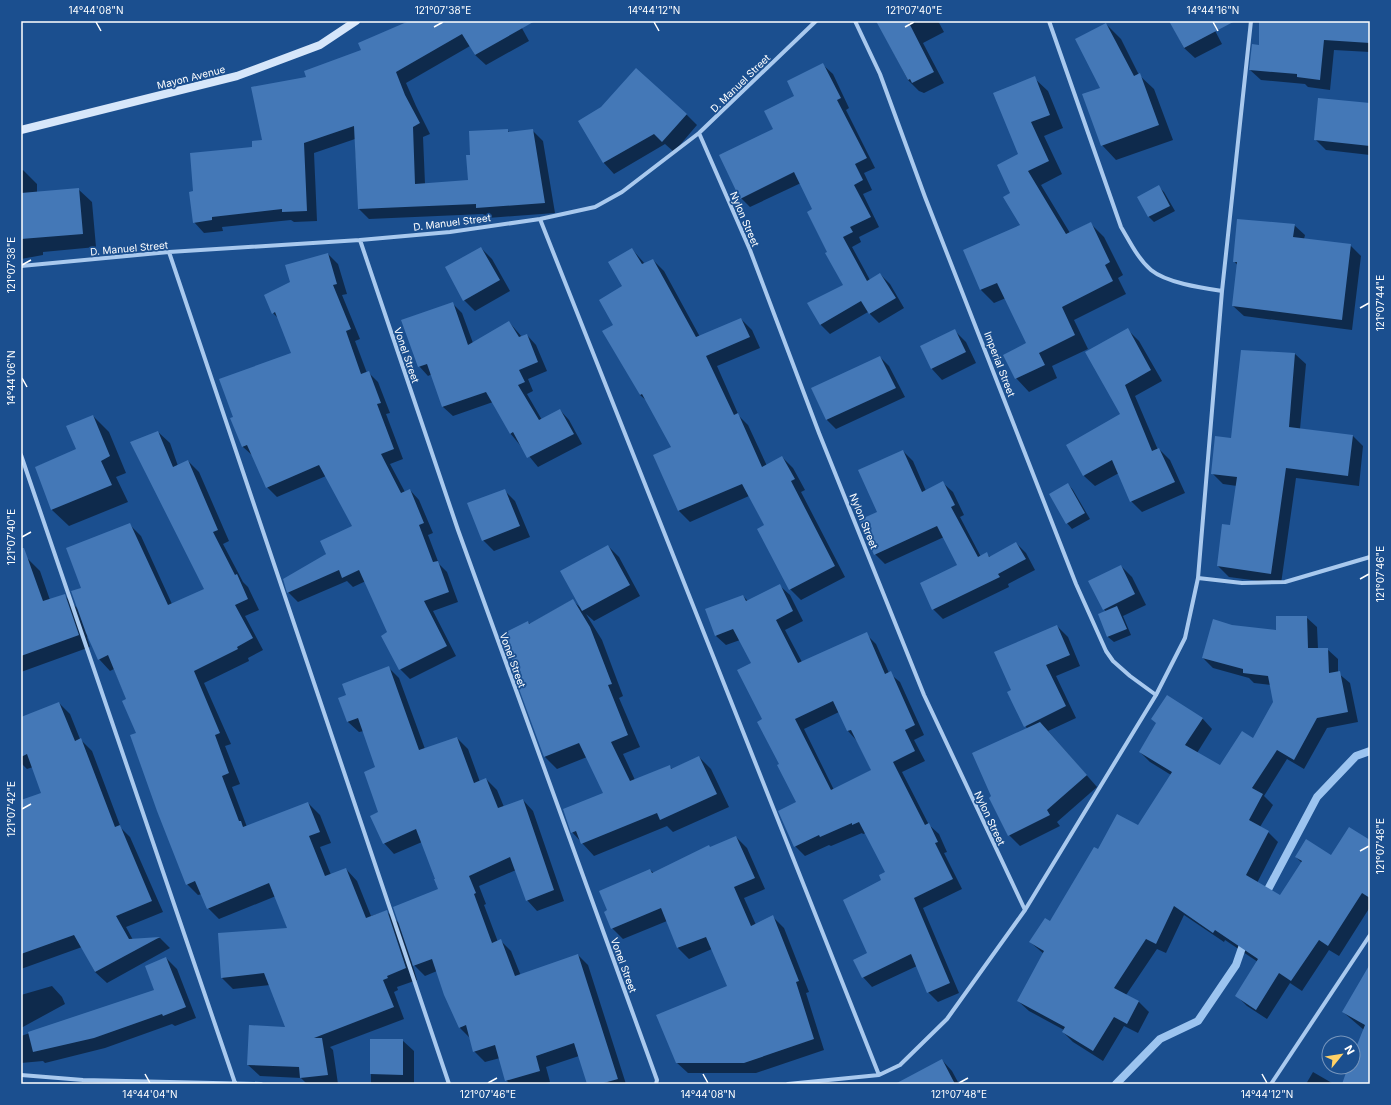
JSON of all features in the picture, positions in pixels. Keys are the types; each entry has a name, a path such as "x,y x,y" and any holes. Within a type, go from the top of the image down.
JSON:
{"main road":[{"name":"Mayon Avenue","path":"21,130 237,76 320,45 356,21"}],"street":[{"name":"D. Manuel Street","path":"21,266 169,252 360,240 450,232 540,219 595,207 622,192 699,133 816,21"},
{"name":"Imperial Street","path":"855,21 880,74 925,197 1076,584 1106,651 1113,661 1130,676 1156,695"},
{"path":"1049,21 1122,227 1138,255 1152,270 1186,285 1222,291"},
{"path":"788,1084 879,1075 900,1065 946,1019 1024,910 1156,695 1185,638 1198,578 1222,291 1251,21"},
{"name":"Nylon Street","path":"699,133 750,250 819,433 924,695 1024,910"},
{"path":"540,219 879,1075"},
{"name":"Vonel Street","path":"360,240 458,530 638,1026 657,1080 656,1084"},
{"path":"169,252 449,1084"},
{"path":"21,455 235,1083"},
{"path":"1198,578 1242,583 1285,582 1370,557"},
{"path":"1271,1084 1370,935"},
{"path":"21,1075 83,1080 261,1084"}],"building":[{"path":"409,21 535,21 475,55 462,34 396,72 405,95 420,123 413,127 415,184 468,180 466,155 470,155 469,131 508,129 508,132 533,129 545,203 476,208 476,204 358,209 354,126 304,143 307,211 282,212 282,209 212,217 212,220 193,223 189,192 193,191 190,153 252,147 252,141 262,140 251,87 306,77 304,71 361,50 358,43"},
{"path":"876,21 908,21 934,72 912,83 910,79 908,80"},
{"path":"1169,21 1235,21 1184,48"},
{"path":"1259,21 1370,21 1370,43 1324,40 1320,80 1297,77 1297,74 1249,70 1252,44 1259,45"},
{"path":"1106,23 1134,76 1140,73 1159,125 1101,146 1082,94 1100,88 1075,39"},
{"path":"823,63 841,98 837,100 867,158 855,164 863,180 854,185 871,217 850,227 853,232 843,237 867,281 880,273 896,298 869,314 861,301 820,325 807,303 843,285 825,253 827,252 807,212 812,209 794,172 740,199 719,155 773,129 764,111 794,96 787,81"},
{"path":"636,68 687,114 662,142 654,134 603,163 578,121 601,107"},
{"path":"1035,76 1050,115 1031,122 1049,161 1028,171 1066,234 1091,222 1110,262 1105,265 1113,281 1062,307 1075,335 1039,353 1045,365 1015,379 1003,355 1026,343 997,283 980,290 963,250 1020,225 1003,197 1010,193 997,165 1018,154 993,93"},
{"path":"1318,98 1370,103 1370,146 1314,140"},
{"path":"1159,185 1170,206 1148,217 1137,197"},
{"path":"79,188 83,234 21,239 21,193"},
{"path":"1237,219 1295,224 1293,237 1351,244 1342,320 1232,306 1237,262 1233,262"},
{"path":"481,247 500,280 463,301 445,267"},
{"path":"632,248 642,264 653,259 696,337 741,318 750,337 706,356 734,415 738,413 762,467 782,456 795,479 791,481 835,566 789,590 757,529 764,525 742,484 678,511 653,455 671,447 642,394 640,395 602,331 613,325 599,300 622,286 608,262"},
{"path":"328,253 337,284 333,285 351,329 346,331 361,374 369,371 381,403 377,404 394,449 381,454 401,493 410,489 424,523 419,525 433,562 438,561 449,592 424,601 447,646 399,670 381,636 387,632 359,570 342,578 339,570 287,593 283,579 326,554 320,541 352,526 319,465 266,488 247,445 242,447 230,418 233,417 219,379 291,353 275,312 272,314 264,295 290,282 285,265"},
{"path":"453,302 468,345 509,321 519,337 527,334 538,362 519,370 525,382 518,385 539,420 560,409 574,434 527,458 513,432 510,434 486,392 442,407 427,364 418,367 401,320"},
{"path":"1128,328 1151,370 1125,385 1152,451 1159,448 1175,482 1130,502 1112,460 1083,476 1066,445 1120,414 1085,352"},
{"path":"955,329 966,352 931,369 920,346"},
{"path":"1241,350 1295,353 1289,427 1353,435 1348,476 1286,468 1271,574 1217,566 1222,524 1230,525 1237,477 1211,474 1215,436 1231,438"},
{"path":"880,356 896,388 826,420 811,388"},
{"path":"93,415 110,456 101,461 112,485 51,510 35,467 76,449 66,426"},
{"path":"158,431 173,467 188,460 218,530 213,532 235,575 237,574 248,599 235,605 253,638 237,647 238,649 194,671 220,733 215,735 229,773 222,776 239,821 241,821 243,827 308,802 320,832 309,836 325,876 346,868 366,918 387,910 406,968 387,976 388,978 383,980 394,1007 314,1038 322,1038 328,1075 300,1078 299,1067 247,1065 249,1025 285,1027 264,973 221,978 218,933 287,928 269,883 207,909 195,881 186,885 157,811 130,735 136,733 122,701 126,699 108,655 98,660 86,633 71,591 81,588 66,548 130,523 168,605 204,589 130,442"},
{"path":"903,450 922,492 943,481 955,505 951,507 978,557 987,552 989,557 1016,542 1026,559 998,574 1000,577 932,610 920,583 957,565 937,526 874,555 859,520 877,512 858,470"},
{"path":"1068,483 1085,513 1066,524 1049,494"},
{"path":"505,489 520,526 482,541 467,503"},
{"path":"608,545 630,585 582,611 560,571"},
{"path":"21,548 24,548 43,601 65,594 79,635 21,656"},
{"path":"1121,565 1135,594 1103,610 1088,581"},
{"path":"780,584 793,611 776,620 798,663 867,632 885,674 891,671 915,725 905,730 915,751 893,762 925,825 929,823 938,842 935,843 953,879 914,898 950,983 927,993 911,954 862,978 853,960 867,953 843,900 881,880 879,875 885,872 859,822 852,825 852,823 820,837 819,835 794,847 778,811 796,802 777,765 779,764 757,722 762,719 737,670 751,663 733,629 715,636 705,609 743,595 746,601","holes":["833,701 847,731 851,730 871,770 831,790 795,719"]},
{"path":"573,599 590,627 612,684 608,685 628,735 611,742 630,781 670,765 671,769 699,756 717,794 660,820 657,813 581,844 576,831 571,833 563,809 603,793 579,743 544,757 515,678 520,676 500,635 528,621 529,624"},
{"path":"1117,606 1127,629 1107,637 1098,614"},
{"path":"1276,616 1307,616 1308,648 1328,648 1329,673 1340,671 1348,712 1317,718 1294,760 1277,750 1252,788 1263,794 1249,820 1269,831 1246,875 1280,895 1302,861 1295,857 1306,839 1331,855 1349,827 1370,840 1370,898 1362,893 1328,946 1319,940 1291,981 1279,973 1256,1010 1235,996 1258,959 1215,930 1213,933 1174,906 1156,944 1146,939 1114,988 1139,1001 1127,1024 1114,1017 1093,1051 1062,1032 1065,1027 1017,1001 1044,951 1029,942 1045,918 1050,921 1094,847 1098,849 1117,814 1138,825 1172,772 1139,752 1156,723 1151,719 1167,695 1203,718 1185,745 1220,765 1242,731 1253,738 1273,702 1268,676 1243,673 1243,669 1202,658 1213,619 1232,625 1276,630"},
{"path":"1057,625 1070,655 1046,665 1066,706 1024,727 1007,692 1011,690 994,652"},
{"path":"389,666 419,750 457,737 474,783 486,778 498,808 523,799 554,890 526,901 510,857 469,876 476,893 474,894 492,943 501,939 515,976 578,954 618,1079 600,1084 587,1084 574,1043 536,1056 540,1071 505,1081 495,1045 473,1052 466,1025 459,1028 444,995 432,959 413,966 393,907 438,889 416,829 383,844 370,816 378,812 364,772 375,767 358,718 347,722 338,698 346,695 342,684"},
{"path":"59,702 75,741 81,738 115,827 120,825 152,901 116,916 129,939 160,937 95,972 74,935 21,954 21,800 41,793 27,754 21,757 21,717"},
{"path":"1040,722 1087,775 1047,810 1050,815 1008,836 989,798 991,796 972,753"},
{"path":"736,836 755,878 734,887 751,926 773,915 799,981 796,982 814,1039 744,1063 676,1063 656,1015 727,986 706,937 677,948 661,908 611,929 604,912 607,910 599,891 650,869 652,873 709,845 710,847"},
{"path":"166,957 186,1007 94,1038 33,1052 28,1032 154,990 145,966"},
{"path":"1370,964 1370,1084 1342,1084 1345,1075 1361,1075 1361,1035 1365,1025 1342,1012"},
{"path":"370,1039 403,1039 403,1075 370,1074"},
{"path":"942,1059 955,1084 895,1084"}],"waterway":[{"path":"1264,897 1317,797 1356,756 1370,751"},
{"path":"1116,1084 1160,1039 1198,1021 1236,965 1245,939"}]}
